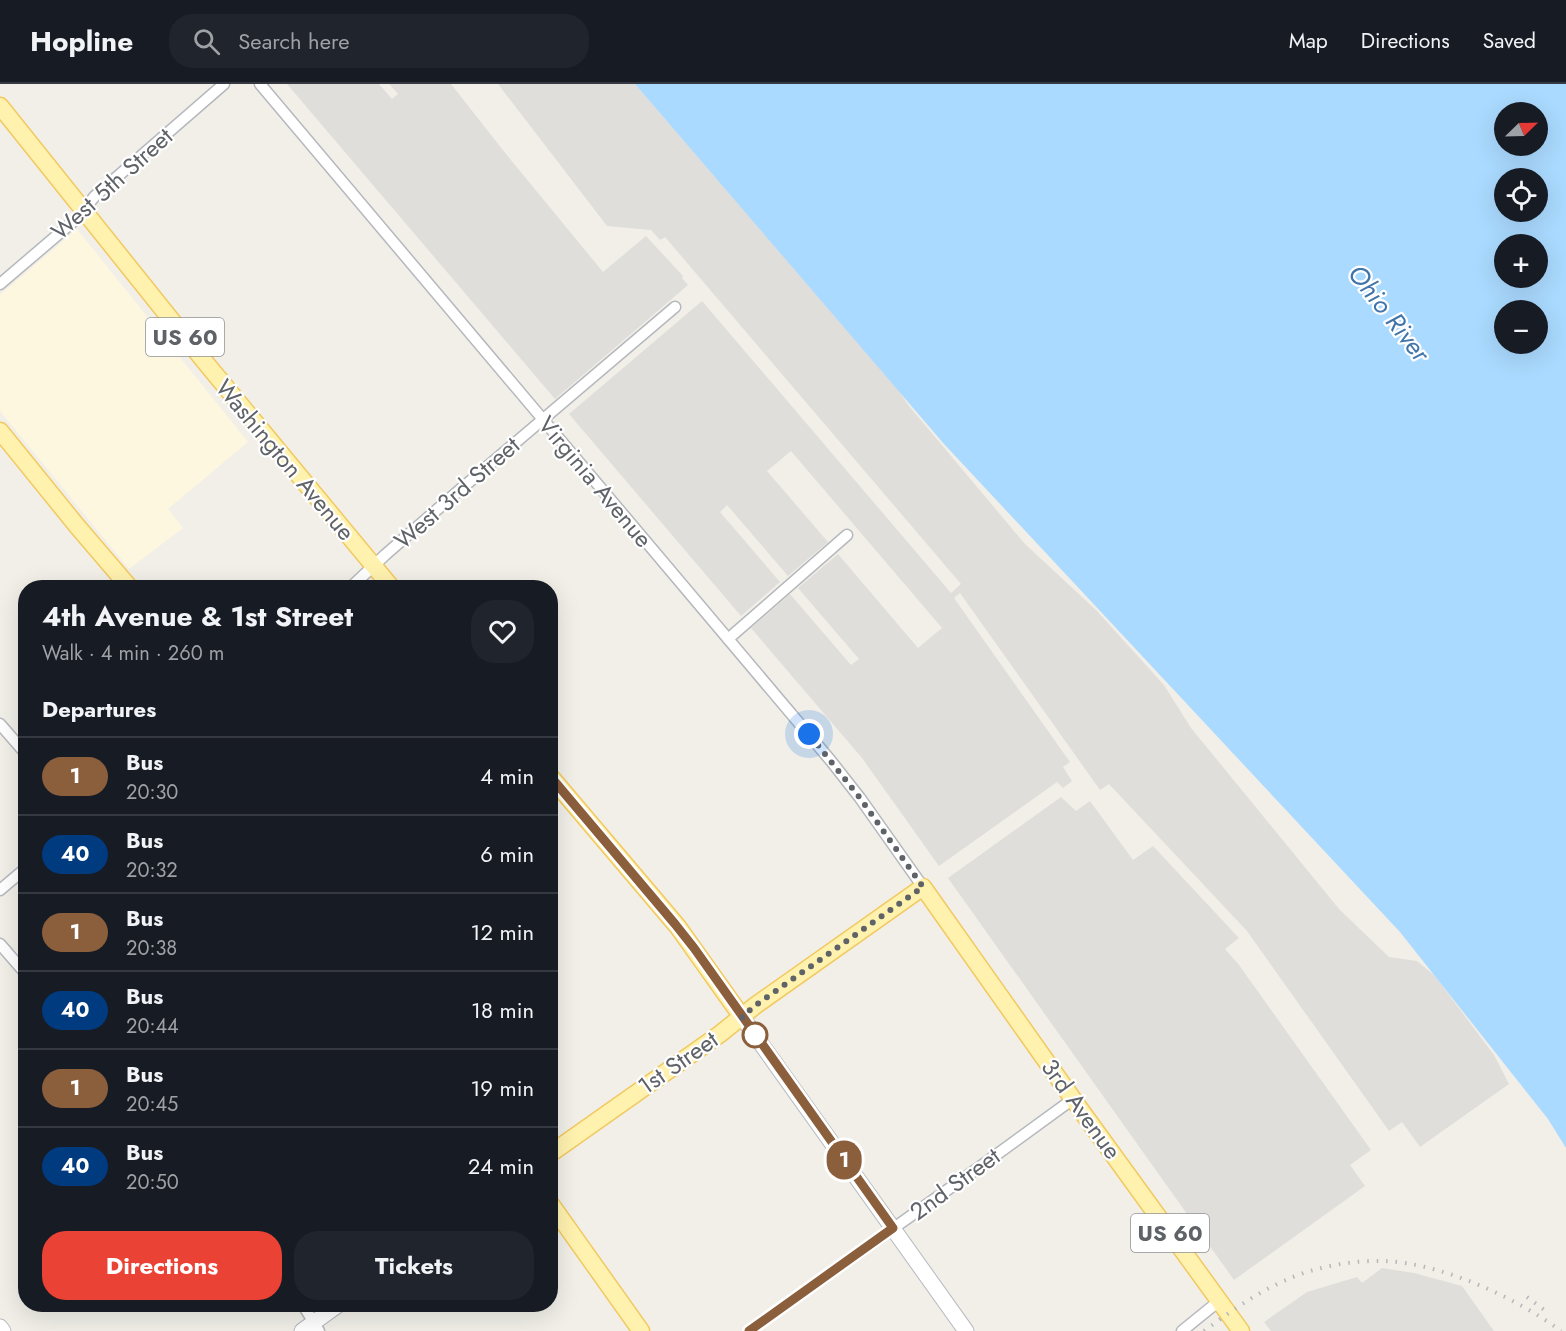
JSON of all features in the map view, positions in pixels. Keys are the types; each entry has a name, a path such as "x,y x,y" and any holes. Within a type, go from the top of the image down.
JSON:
{"main road":[{"name":"Washington Avenue","path":"0,106 284,459 385,580"},
{"path":"0,431 123,580"},
{"path":"558,785 678,927 966,1331"},
{"name":"1st Street","path":"558,1148 923,887"},
{"name":"3rd Avenue","path":"923,887 1219,1301 1237,1330"},
{"path":"558,1214 641,1331"},
{"path":"312,1328 330,1312"},
{"path":"0,1327 3,1331"}],"street":[{"name":"West 5th Street","path":"0,284 74,222 95,196 224,84"},
{"name":"Virginia Avenue","path":"260,84 845,778 923,887"},
{"name":"West 3rd Street","path":"358,580 455,494 675,307"},
{"path":"728,639 848,535"},
{"path":"0,724 18,745"},
{"path":"0,890 18,875"},
{"path":"0,944 18,965"},
{"name":"2nd Street","path":"749,1331 1073,1099"},
{"path":"1182,1331 1219,1301"},
{"path":"306,1312 312,1328"}],"shaded area":[{"path":"287,84 379,84 392,99 398,94 389,84 451,84 603,272 646,236 683,276 682,278 688,285 555,399"},
{"path":"498,84 635,84 898,390 1025,544 1096,610 1164,685 1191,728 1339,909 1389,957 1417,961 1435,976 1494,1055 1509,1084 1420,1147 1402,1122 1389,1131 1247,931 1109,784 1100,790 960,593 954,598 1070,762 1063,767 1072,781 1063,788 1057,782 939,866 862,758 751,628 790,594 851,665 859,659 798,588 838,554 918,648 942,628 791,451 767,471 828,542 788,576 727,505 720,512 780,582 741,616 569,414 702,301 951,593 961,584 665,237 660,240 651,230 607,226"},
{"path":"77,229 248,442 168,509 183,528 129,569 0,411 0,295"},
{"path":"1061,797 1076,811 1090,801 1133,860 1153,846 1239,938 1225,949 1239,965 1371,1150 1350,1165 1365,1186 1234,1280 948,878"},
{"path":"1382,1268 1414,1273 1462,1286 1494,1331 1271,1331 1264,1322 1307,1292 1357,1277 1362,1283"}],"water":[{"name":"Ohio River","path":"635,84 1566,84 1566,1148 1548,1119 1400,932 944,444"}],"railway":[{"path":"1204,1331 1254,1297 1297,1275 1346,1263 1372,1261 1406,1263 1453,1275 1500,1294 1561,1331"},
{"path":"1527,1297 1547,1312"}],"bus line":[{"name":"1","path":"558,785 694,948 893,1228 749,1331"}],"route":[{"path":"755,1035 742,1017 923,887 860,798 809,734"}]}
